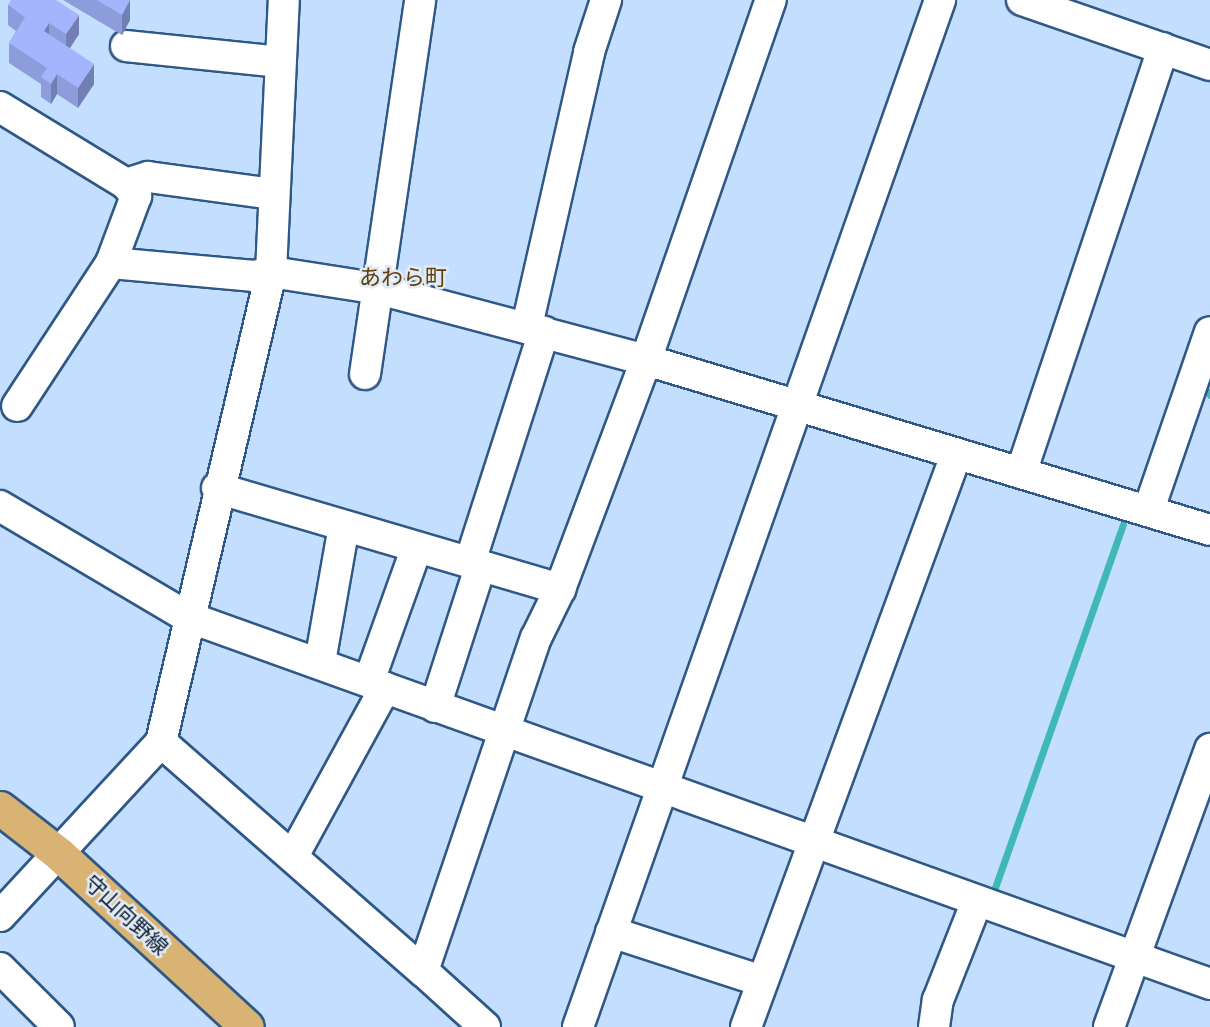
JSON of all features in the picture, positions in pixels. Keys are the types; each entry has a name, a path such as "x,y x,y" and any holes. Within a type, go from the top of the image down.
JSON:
{"main road":[{"name":"守山向野線","path":"0,808 59,854 247,1027"}],"street":[{"path":"0,916 161,742 217,488 271,272 284,0"},
{"path":"365,374 420,0"},
{"path":"435,707 476,564 536,329 589,52 606,0"},
{"path":"423,971 536,638 560,589 646,360 771,0"},
{"path":"578,1027 940,0"},
{"path":"1022,0 1210,65"},
{"path":"126,46 280,62"},
{"path":"1021,473 1163,48"},
{"path":"0,107 126,184 136,196 111,263 17,406"},
{"path":"126,184 148,177 274,194"},
{"path":"111,263 254,276 271,272 379,289 646,360 797,408 1149,509 1210,530"},
{"path":"1149,509 1210,332"},
{"path":"746,1027 817,841 956,455"},
{"path":"217,488 560,589"},
{"path":"0,506 188,617 320,662 435,707 817,841 1132,958 1210,984"},
{"path":"320,662 344,526"},
{"path":"293,856 377,684 417,547"},
{"path":"161,742 293,856 484,1027"},
{"path":"1109,1027 1132,958 1210,749"},
{"path":"934,1027 938,1000 977,901"},
{"path":"611,932 762,981"},
{"path":"0,968 59,1027"}],"building":[{"path":"11,0 56,0 79,15 66,34 49,23 44,31 94,64 78,88 57,74 51,84 41,77 47,68 9,43 25,17 8,5"},
{"path":"97,0 130,0 122,15"}],"waterway":[{"path":"1202,386 1210,395"},
{"path":"991,899 1123,525"}],"district":[{"name":"あわら町","path":"403,278"}]}
